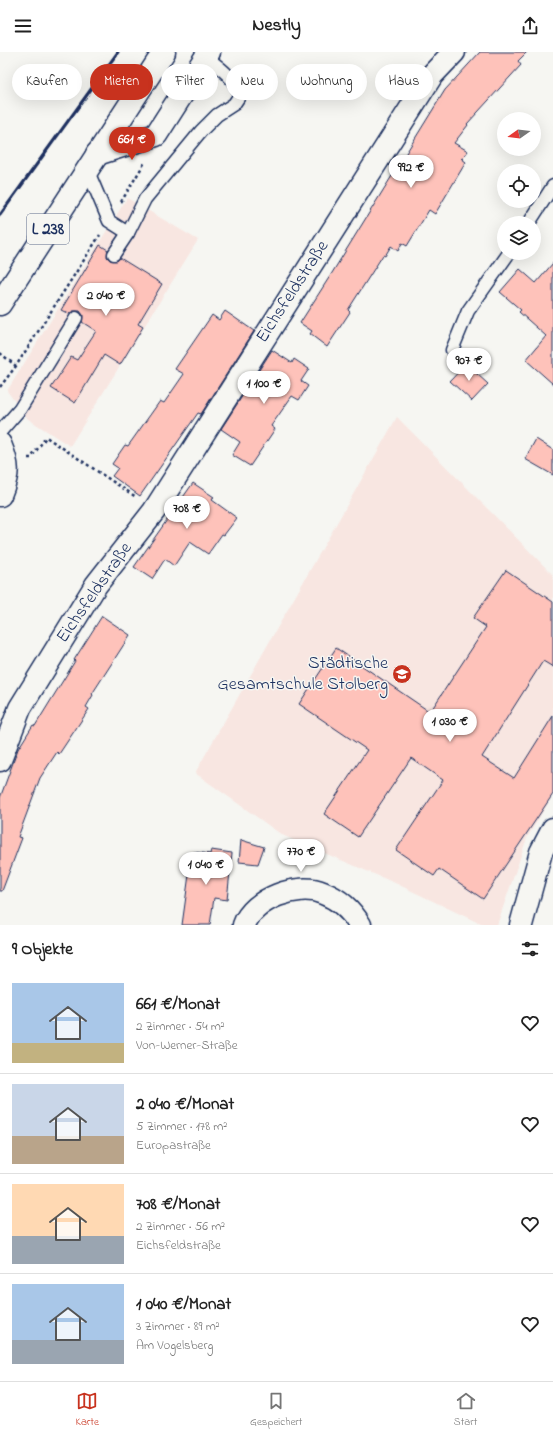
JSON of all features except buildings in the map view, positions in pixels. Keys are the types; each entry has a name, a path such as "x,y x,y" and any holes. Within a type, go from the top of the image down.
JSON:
{"street":[{"name":"L 238","path":"0,304 164,52"},
{"name":"Eichsfeldstraße","path":"0,760 20,708 96,585 154,510 432,75 454,52"},
{"path":"92,162 156,135 207,54"},
{"path":"0,444 6,460 7,475 0,495"},
{"path":"521,925 540,852 553,829"},
{"path":"244,925 246,920 260,904 276,895 307,889 322,892 343,903 360,925"}],"lane":[{"path":"114,254 128,233 145,199 201,131 218,115 234,104 240,95 231,78 207,54"},
{"path":"92,162 109,221 128,233"},
{"path":"534,216 553,186"},
{"path":"452,350 468,310 504,260"},
{"path":"0,432 20,409 76,318"}],"path":[{"path":"0,387 16,366 152,152 156,135"},
{"path":"0,353 16,366"},
{"path":"31,458 46,437 136,498"}],"shaded area":[{"path":"127,198 198,240 70,446 28,419 7,391"},
{"name":"Städtische Gesamtschule Stolberg","path":"397,417 553,575 553,795 527,838 497,925 483,925 395,883 282,835 195,773"}],"railway":[{"path":"0,215 118,52"}],"place":[{"name":"Städtische Gesamtschule Stolberg","path":"402,674"}]}
